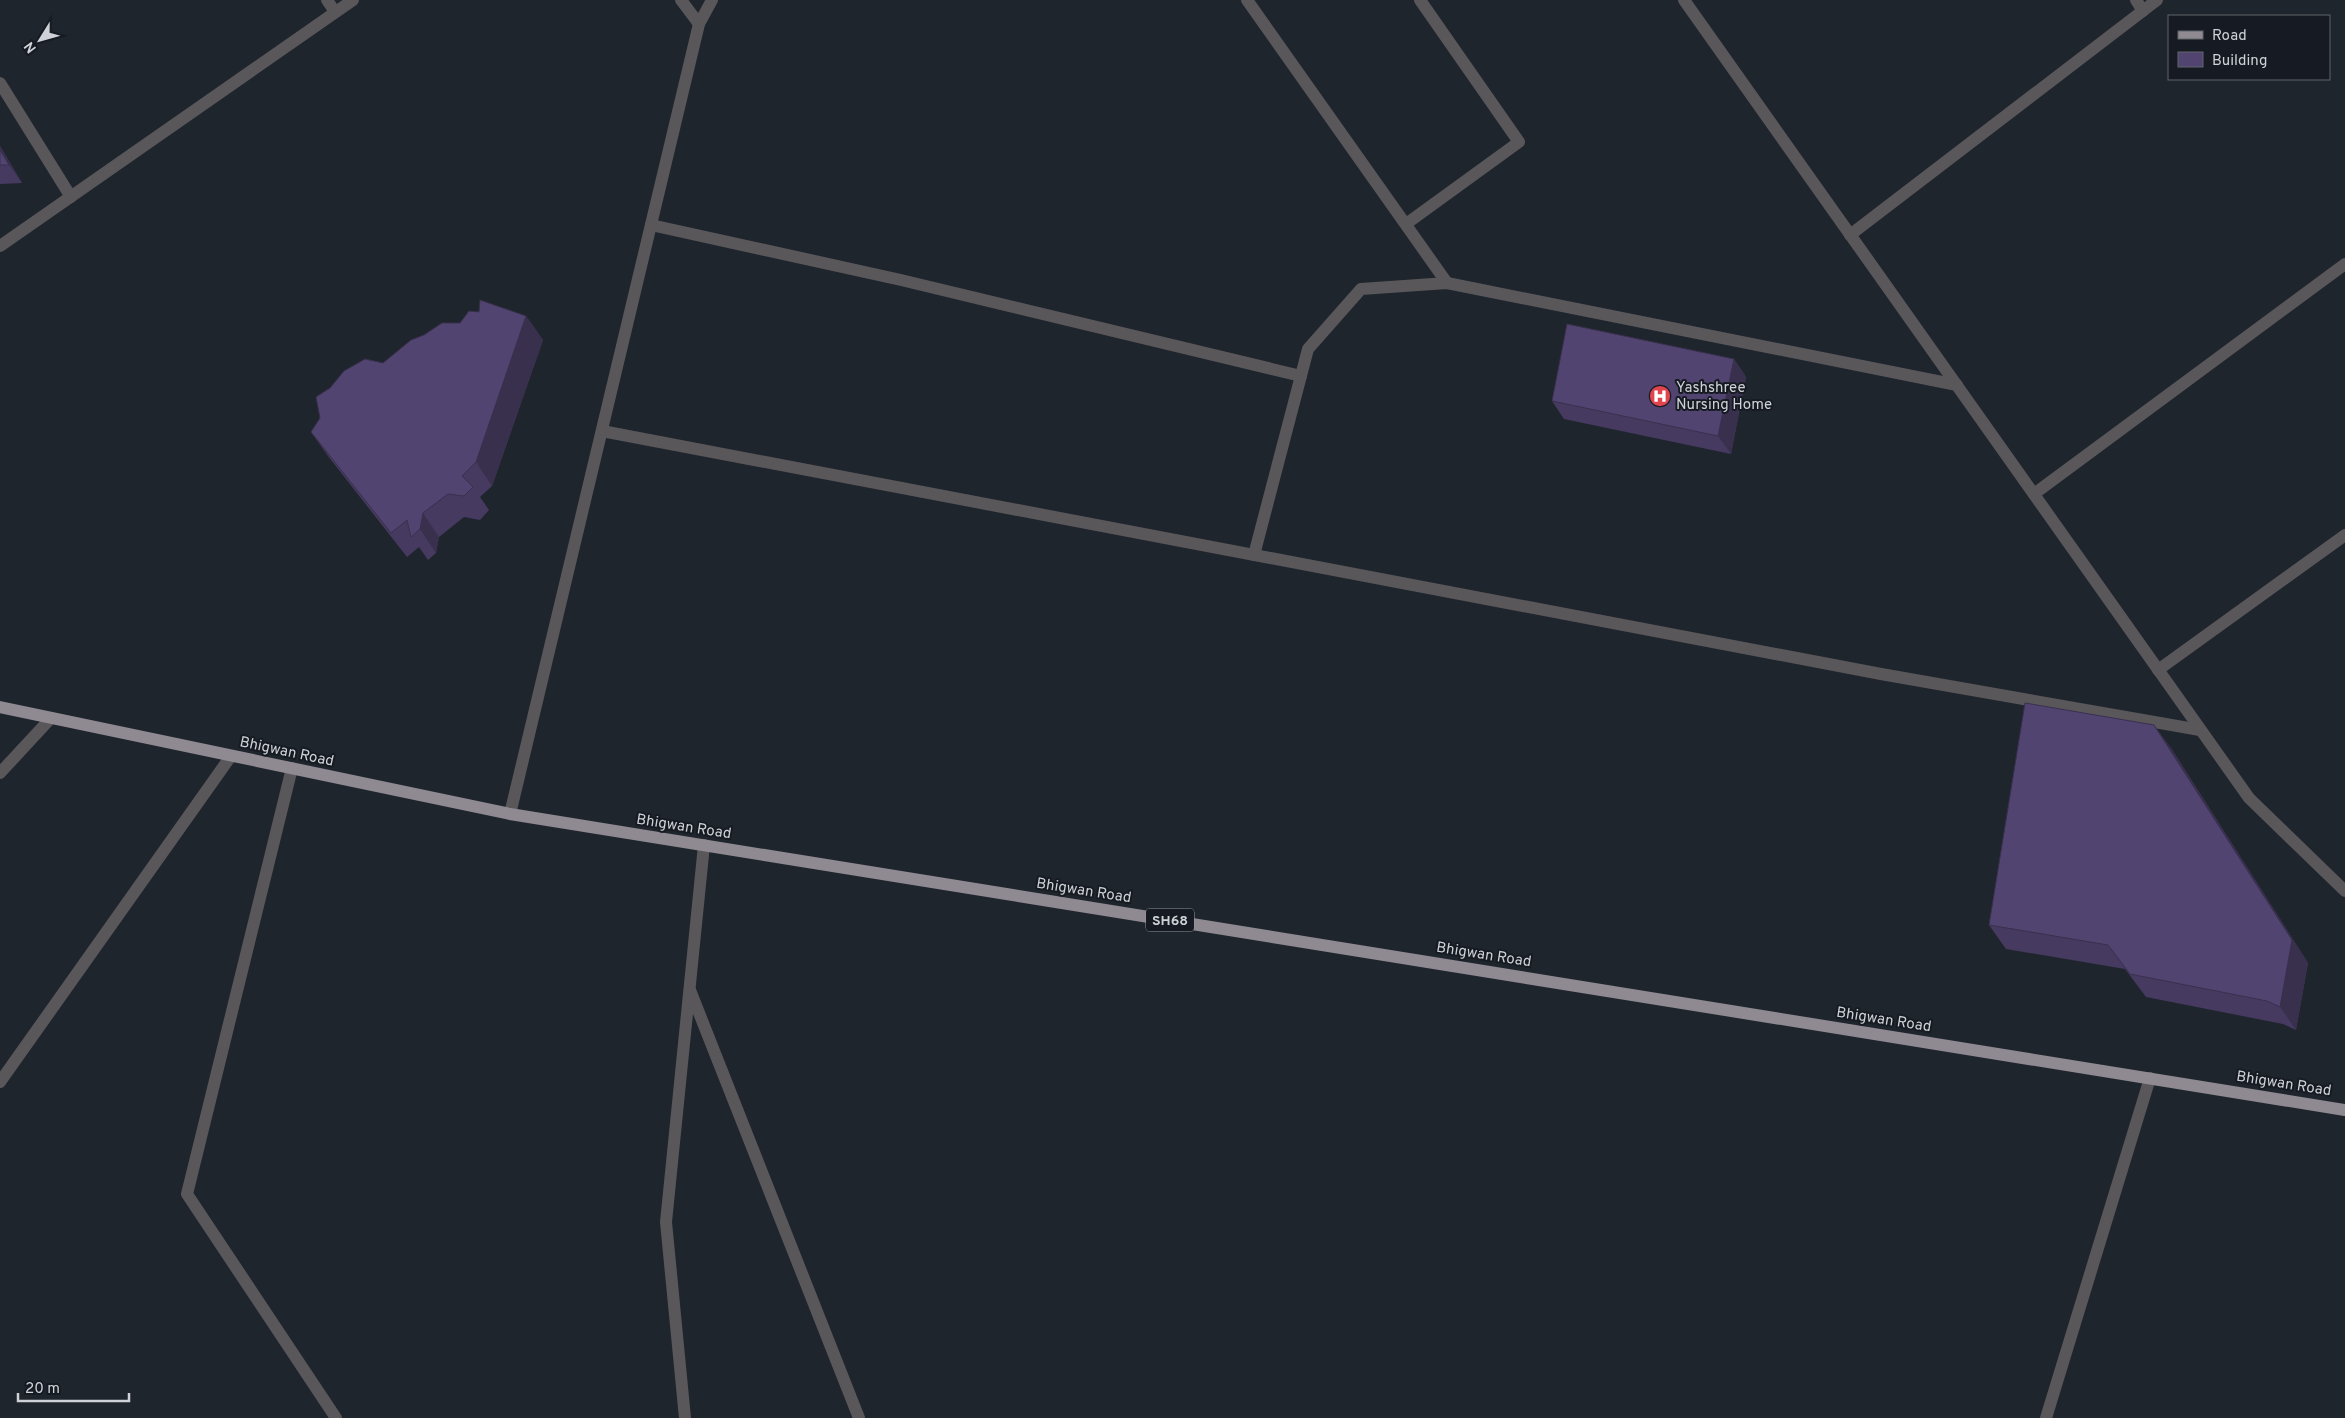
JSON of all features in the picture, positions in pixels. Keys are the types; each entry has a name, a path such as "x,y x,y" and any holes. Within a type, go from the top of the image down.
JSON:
{"main road":[{"name":"Bhigwan Road","path":"0,707 510,814 2345,1110"}],"street":[{"path":"327,0 335,12"},
{"path":"0,246 353,0"},
{"path":"681,0 699,24"},
{"path":"510,814 699,24 712,0"},
{"path":"1247,0 1447,283"},
{"path":"1406,224 1519,142 1420,0"},
{"path":"1684,0 2249,798 2345,891"},
{"path":"1850,235 2140,5 2157,0"},
{"path":"0,83 71,197"},
{"path":"651,225 901,280 1301,376"},
{"path":"2034,494 2345,264"},
{"path":"1254,555 1308,349 1361,289 1447,283 1956,385"},
{"path":"602,431 1882,674 2200,730"},
{"path":"2158,670 2345,535"},
{"path":"0,774 51,718"},
{"path":"0,1082 231,756"},
{"path":"292,768 187,1194 336,1418"},
{"path":"685,1418 666,1222 704,845"},
{"path":"690,988 859,1418"},
{"path":"2046,1418 2150,1078"}],"building":[{"path":"0,150 9,165 0,165"},
{"path":"480,300 526,316 476,462 462,476 473,487 464,496 448,494 423,513 420,529 411,537 407,520 391,533 311,432 320,418 316,397 330,388 344,371 365,359 383,363 411,340 424,335 442,323 460,323 469,311 479,312"},
{"path":"1567,324 1734,359 1718,436 1552,401"},
{"path":"2025,703 2154,725 2292,940 2280,1007 2267,1001 2130,974 2108,945 1989,925"}],"place":[{"name":"Yashshree Nursing Home","path":"1660,396"}]}
